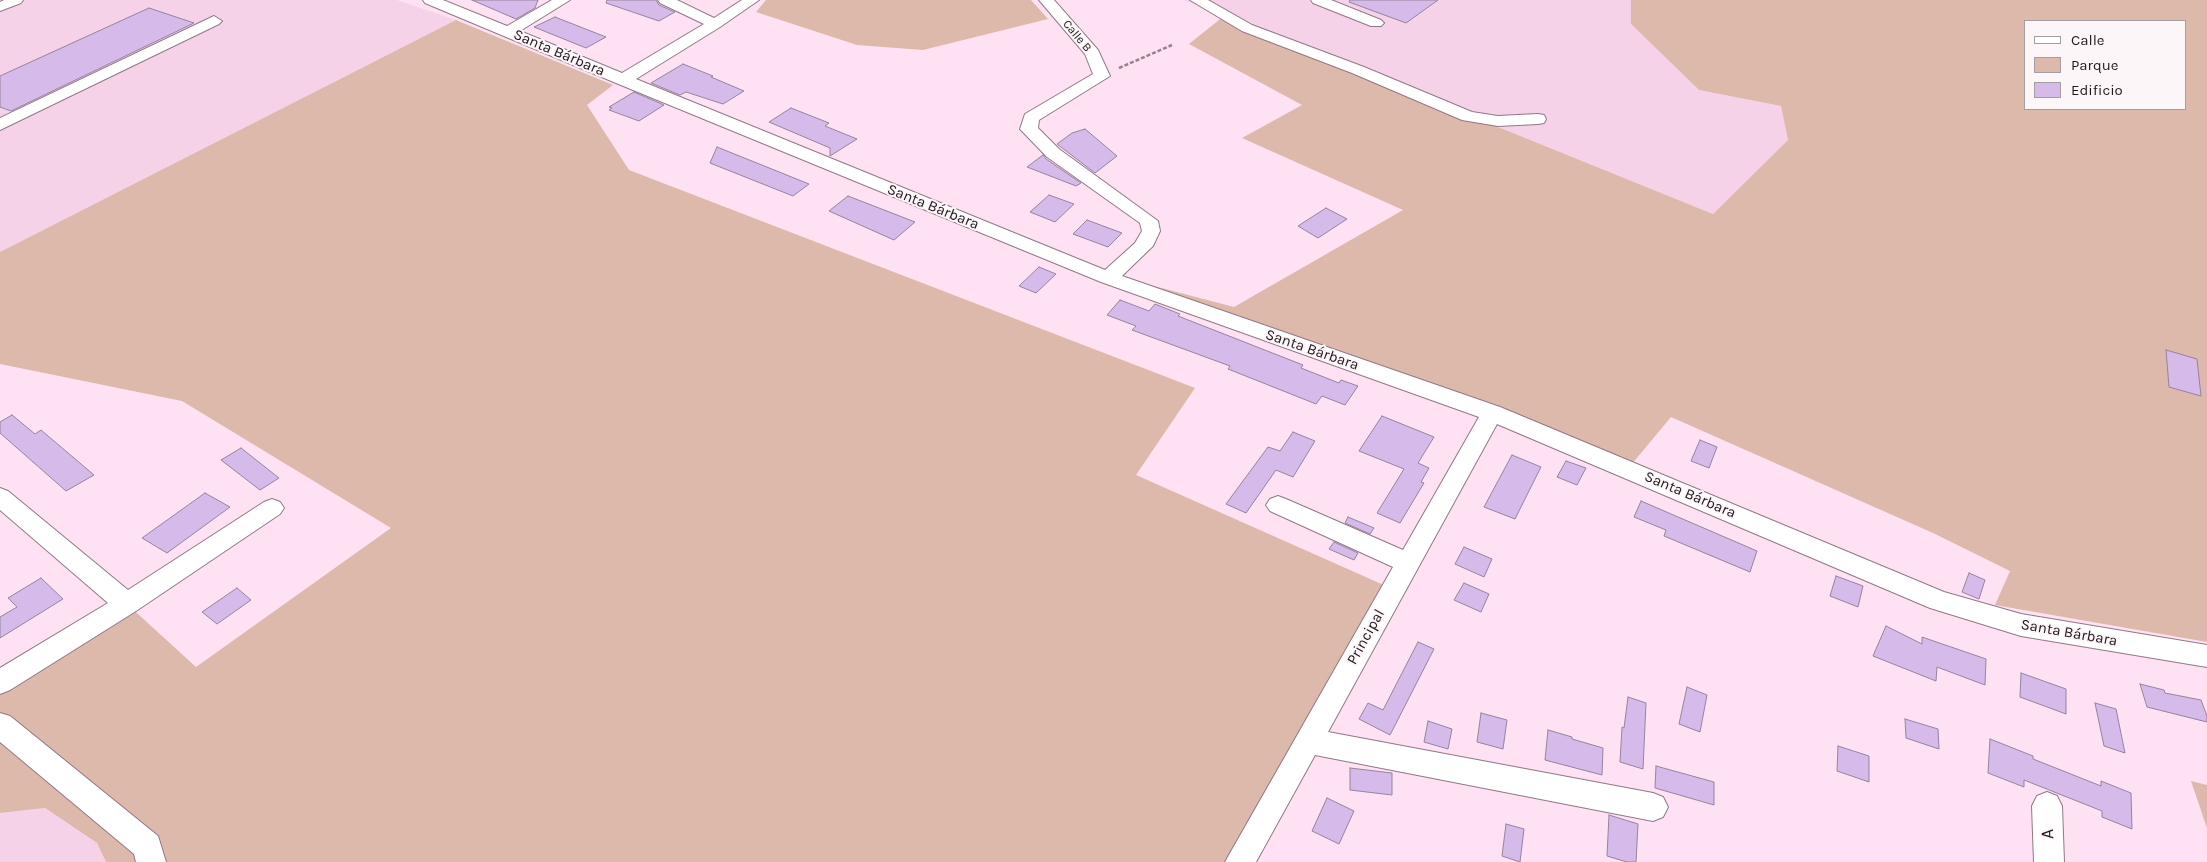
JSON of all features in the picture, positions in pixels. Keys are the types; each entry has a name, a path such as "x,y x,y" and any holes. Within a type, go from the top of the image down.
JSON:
{"street":[{"path":"0,7 16,0"},
{"name":"Santa Bárbara","path":"430,0 1108,278 1492,412 1940,601 2021,625 2207,656"},
{"path":"508,32 563,0"},
{"path":"665,0 716,24"},
{"path":"622,80 716,24 752,0"},
{"name":"Calle B","path":"1046,0 1092,53 1102,76"},
{"path":"1197,0 1247,28 1358,70 1468,116 1498,121 1538,119"},
{"path":"1318,0 1376,24"},
{"path":"0,125 214,21"},
{"path":"1102,76 1031,118 1029,130 1053,153 1148,221 1151,231 1143,246 1108,278"},
{"name":"Principal","path":"1240,862 1492,412"},
{"path":"0,497 127,604"},
{"path":"1278,505 1408,563"},
{"path":"0,682 127,604 272,508"},
{"path":"0,724 146,846 151,862"},
{"path":"1309,741 1653,807"},
{"name":"A","path":"2047,806 2049,862"}],"path":[{"path":"1102,76 1172,45"}],"shaded area":[{"path":"0,0 397,0 456,20 0,252"},
{"path":"1184,0 1631,0 1631,24 1699,90 1781,106 1788,140 1713,214"},
{"path":"45,808 97,843 106,862 0,862 0,813"}],"green space":[{"path":"766,0 1031,0 1048,19 923,50 857,45 756,12"},
{"path":"1631,0 2207,0 2207,642 1995,605 2010,571 1933,533 1671,417 1626,471 1131,280 1234,307 1403,210 1242,138 1302,105 1189,44 1224,16 1713,214 1788,140 1781,106 1699,90 1631,24"},
{"path":"456,20 613,85 587,105 629,170 1195,388 1136,475 1386,586 1234,862 106,862 97,843 45,808 0,813 0,690 127,604 196,667 391,528 182,401 0,364 0,252"},
{"path":"2191,781 2207,785 2207,828"}],"building":[{"path":"472,0 538,0 535,8 516,19"},
{"path":"607,0 656,0 659,5 675,12 659,21 606,3"},
{"path":"1350,0 1438,0 1406,23 1349,2"},
{"path":"149,8 194,23 11,111 0,107 0,76"},
{"path":"555,17 606,37 586,48 534,27"},
{"path":"683,64 744,91 723,104 686,92 680,95 651,83"},
{"path":"634,92 664,105 639,121 609,110 612,108 609,107"},
{"path":"791,108 829,123 825,126 857,139 830,156 830,148 769,122"},
{"path":"1085,129 1117,156 1095,173 1057,144 1072,133"},
{"path":"717,147 809,184 793,196 710,163"},
{"path":"1043,155 1081,183 1076,186 1027,167"},
{"path":"1049,195 1074,204 1055,222 1030,212"},
{"path":"848,196 915,222 894,240 829,211"},
{"path":"1326,208 1347,219 1318,238 1298,226"},
{"path":"1087,220 1122,233 1108,247 1073,234"},
{"path":"1039,267 1056,274 1036,293 1019,286"},
{"path":"1120,300 1149,311 1155,304 1180,314 1178,316 1303,365 1301,368 1339,383 1341,380 1358,386 1345,405 1322,396 1316,404 1228,369 1230,366 1132,330 1136,326 1107,315"},
{"path":"2166,350 2197,359 2201,396 2169,387"},
{"path":"12,415 35,434 41,430 94,475 66,491 0,433 0,422"},
{"path":"1382,416 1434,437 1418,463 1429,468 1421,482 1424,483 1400,523 1377,513 1404,469 1359,451"},
{"path":"1293,432 1315,441 1293,477 1276,470 1246,513 1226,504 1268,447 1280,451"},
{"path":"1700,440 1717,447 1709,468 1691,461"},
{"path":"241,448 279,478 260,490 221,460"},
{"path":"1512,455 1541,467 1515,519 1484,507"},
{"path":"1566,461 1586,468 1577,485 1557,477"},
{"path":"205,493 230,507 167,553 142,538"},
{"path":"1641,501 1757,551 1750,572 1664,536 1666,530 1634,517"},
{"path":"1348,517 1374,528 1370,534 1345,523"},
{"path":"1334,542 1358,553 1354,560 1329,549"},
{"path":"1464,547 1492,559 1484,577 1455,564"},
{"path":"1969,573 1985,580 1979,599 1962,592"},
{"path":"1836,576 1863,586 1858,607 1830,596"},
{"path":"41,578 63,599 0,638 0,617 17,607 8,598"},
{"path":"1464,583 1489,594 1481,612 1454,600"},
{"path":"237,588 251,600 217,624 202,612"},
{"path":"1886,626 1922,644 1922,637 1986,659 1985,685 1937,667 1936,681 1873,656"},
{"path":"1418,642 1434,649 1390,735 1359,719 1368,703 1383,710"},
{"path":"2021,673 2066,689 2066,714 2020,697"},
{"path":"2140,684 2164,690 2165,693 2201,700 2207,716 2207,722 2147,707"},
{"path":"1687,687 1707,695 1700,732 1679,724"},
{"path":"1628,697 1646,703 1643,769 1620,762 1622,727 1624,728"},
{"path":"2095,703 2116,709 2125,753 2104,746"},
{"path":"1481,713 1507,720 1503,749 1477,742"},
{"path":"1905,719 1938,729 1939,749 1906,738"},
{"path":"1428,721 1452,729 1448,749 1424,742"},
{"path":"1548,730 1603,748 1602,775 1545,760"},
{"path":"1990,739 2033,756 2033,759 2101,786 2101,781 2131,793 2132,829 2102,817 2102,811 2024,780 2024,787 1988,773"},
{"path":"1838,746 1869,756 1869,782 1837,771"},
{"path":"1656,766 1714,782 1714,805 1655,788"},
{"path":"1350,768 1392,773 1392,795 1350,790"},
{"path":"1327,798 1354,811 1339,844 1312,831"},
{"path":"1609,815 1638,824 1636,862 1627,862 1607,856"},
{"path":"1506,824 1524,829 1520,862 1502,856"}]}
